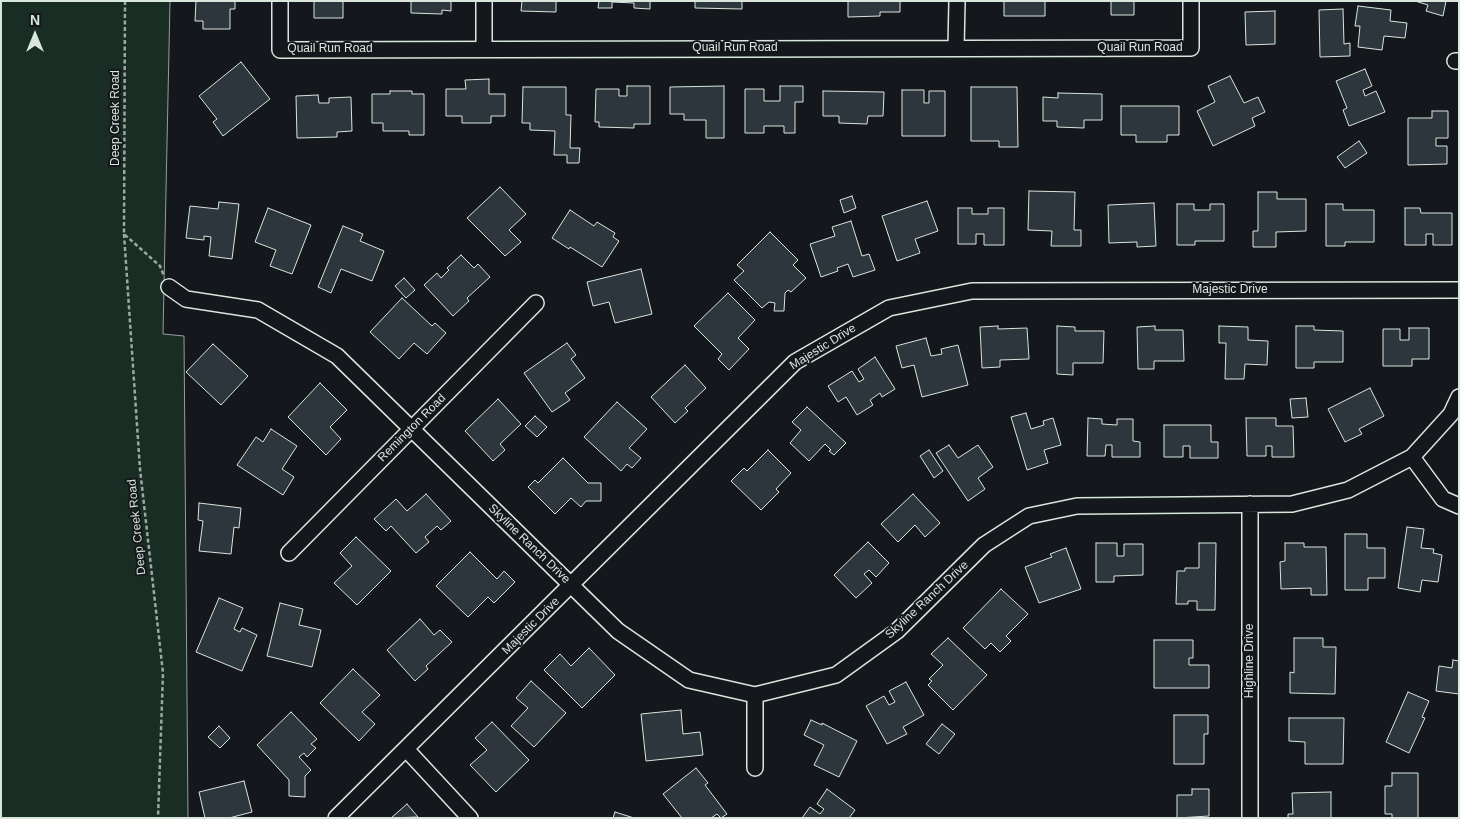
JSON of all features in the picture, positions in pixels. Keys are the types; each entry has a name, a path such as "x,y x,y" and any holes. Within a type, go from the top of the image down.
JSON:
{"street":[{"name":"Quail Run Road","path":"280,1 280,50 484,48 1191,48 1191,1"},
{"path":"484,1 484,48"},
{"path":"956,48 957,1"},
{"name":"Skyline Ranch Drive","path":"169,288 186,299 258,310 336,356 618,631 690,680 754,695 836,675 897,631 984,545 1029,516 1077,506 1292,504 1348,490 1412,457 1451,414 1459,397"},
{"name":"Majestic Drive","path":"336,818 795,362 888,308 972,291 1459,290"},
{"name":"Remington Road","path":"289,553 536,304"},
{"path":"1412,457 1443,498 1459,506"},
{"name":"Highline Drive","path":"1250,504 1250,818"},
{"path":"754,695 755,768"},
{"path":"406,749 470,818"}],"path":[{"name":"Deep Creek Road","path":"125,1 124,234 140,469 163,673 158,818"},
{"path":"124,234 160,266 169,288"}],"green space":[{"path":"1,1 170,1 163,334 184,336 188,818 1,818"}],"building":[{"path":"196,1 235,1 235,9 230,9 230,29 203,29 203,21 195,21"},
{"path":"314,1 343,1 343,18 314,18"},
{"path":"411,1 451,1 451,11 442,10 442,14 411,13"},
{"path":"522,1 556,1 556,12 521,11"},
{"path":"599,1 650,1 650,9 634,8 634,3 612,2 612,8 598,8"},
{"path":"695,1 742,1 742,9 695,8"},
{"path":"848,1 900,1 900,12 880,12 880,16 848,17"},
{"path":"1004,1 1045,1 1045,16 1004,16"},
{"path":"1111,1 1134,1 1134,15 1111,15"},
{"path":"1415,1 1446,1 1443,16 1426,11 1428,5"},
{"path":"1358,6 1391,10 1390,21 1407,23 1405,38 1384,36 1382,50 1358,47 1360,26 1355,26"},
{"path":"1343,9 1344,44 1350,43 1350,56 1320,57 1319,10"},
{"path":"1275,11 1275,44 1246,45 1245,12"},
{"path":"241,62 270,99 223,136 213,122 217,119 199,96"},
{"path":"1365,69 1372,86 1363,90 1365,96 1376,91 1385,112 1349,126 1343,110 1347,108 1336,81"},
{"path":"1230,76 1244,103 1258,97 1265,112 1252,118 1255,126 1213,146 1197,111 1215,102 1208,86"},
{"path":"489,79 489,94 505,94 505,116 491,116 491,123 462,123 462,116 446,116 446,89 466,89 465,80"},
{"path":"627,86 650,86 650,124 634,124 634,128 599,127 599,122 595,122 596,89 619,89 619,96 627,96"},
{"path":"724,86 724,138 706,138 706,120 684,120 684,114 670,114 670,87"},
{"path":"780,86 803,86 803,102 795,102 795,133 784,133 784,126 764,126 764,133 745,133 745,89 764,89 764,101 780,101"},
{"path":"523,87 566,87 566,115 571,115 570,148 580,148 579,163 567,163 567,155 554,155 555,131 530,130 530,123 522,123"},
{"path":"971,87 1017,87 1018,147 999,147 999,141 971,141"},
{"path":"902,90 924,90 924,103 929,103 929,91 945,91 945,136 902,136"},
{"path":"390,91 412,91 412,94 424,94 424,135 409,135 409,131 383,131 383,123 372,123 372,94 390,94"},
{"path":"823,91 884,92 883,116 868,116 867,124 839,123 839,116 823,116"},
{"path":"1058,93 1102,94 1102,120 1084,120 1084,128 1057,127 1057,121 1043,121 1043,97 1058,98"},
{"path":"318,95 319,103 329,103 329,98 351,97 352,131 337,132 337,137 297,138 296,96"},
{"path":"1121,106 1179,106 1179,135 1167,135 1167,142 1136,142 1136,135 1121,135"},
{"path":"1432,111 1448,111 1448,138 1436,138 1436,146 1447,146 1447,164 1408,165 1408,118 1432,118"},
{"path":"1359,141 1367,153 1345,168 1337,157"},
{"path":"500,187 526,214 509,230 521,242 505,256 467,218"},
{"path":"1029,191 1075,192 1074,230 1081,230 1081,246 1051,246 1052,231 1028,230"},
{"path":"1258,192 1277,192 1277,199 1306,199 1306,231 1276,232 1276,247 1253,247 1253,231 1258,231"},
{"path":"852,196 856,208 844,213 840,200"},
{"path":"927,201 938,231 915,239 920,253 897,261 882,216"},
{"path":"219,202 239,204 232,259 209,256 211,237 204,236 204,240 186,238 190,206 218,209"},
{"path":"1154,203 1156,246 1137,247 1137,242 1109,243 1108,205"},
{"path":"1177,204 1194,204 1194,210 1210,210 1210,204 1224,204 1224,241 1195,241 1195,245 1177,245"},
{"path":"1326,204 1343,204 1343,210 1374,210 1374,242 1345,242 1345,246 1326,246"},
{"path":"268,208 311,225 292,274 270,266 276,250 255,242"},
{"path":"958,208 972,208 972,214 988,214 988,208 1004,208 1004,245 984,245 984,234 976,234 976,244 958,244"},
{"path":"1405,208 1420,208 1421,213 1452,213 1452,245 1433,245 1433,234 1426,234 1426,245 1405,245"},
{"path":"570,210 594,226 597,222 615,233 613,237 619,241 602,267 552,238"},
{"path":"851,221 862,256 869,254 875,270 853,277 848,264 837,268 838,271 821,277 810,244 835,236 832,227"},
{"path":"343,226 363,234 360,241 384,251 372,281 341,269 331,293 318,287"},
{"path":"770,232 798,260 793,265 806,278 791,292 788,290 785,293 784,311 774,311 775,303 769,302 762,308 734,280 744,271 737,265"},
{"path":"461,255 474,268 478,264 490,277 467,298 469,301 453,316 424,285 437,273 441,278 449,270 447,268"},
{"path":"641,269 652,314 615,323 609,302 593,306 587,282"},
{"path":"404,278 415,290 406,298 395,286"},
{"path":"728,293 755,320 738,338 749,349 729,370 718,359 722,354 694,326"},
{"path":"402,298 432,326 435,323 446,333 427,354 414,343 399,359 370,332"},
{"path":"998,326 998,329 1027,328 1029,359 1000,360 1000,367 982,368 980,327"},
{"path":"1057,326 1075,327 1075,331 1104,331 1103,363 1073,363 1073,375 1057,374"},
{"path":"1155,326 1155,330 1183,330 1184,361 1154,361 1154,369 1138,369 1137,327"},
{"path":"1219,326 1248,327 1248,340 1268,341 1267,365 1245,364 1244,379 1225,379 1226,343 1219,343"},
{"path":"1296,326 1314,326 1314,330 1343,331 1343,362 1314,362 1314,368 1296,368"},
{"path":"1409,328 1429,328 1429,359 1412,359 1412,366 1383,366 1383,329 1400,329 1400,340 1409,340"},
{"path":"926,338 931,356 942,354 941,349 958,345 968,385 922,397 914,365 902,368 896,346"},
{"path":"567,343 576,355 571,359 585,378 565,393 570,400 552,412 524,373"},
{"path":"213,344 248,376 221,405 186,372"},
{"path":"875,357 895,389 882,397 880,393 870,400 873,405 857,415 846,397 838,402 828,386 852,371 859,382 864,379 858,369"},
{"path":"685,365 706,388 685,408 688,411 675,423 651,397"},
{"path":"320,383 347,410 330,427 341,439 326,455 288,417"},
{"path":"1370,388 1384,416 1359,429 1362,434 1345,442 1328,409"},
{"path":"1306,398 1308,417 1292,418 1290,399"},
{"path":"498,399 521,424 500,444 505,450 493,461 465,431"},
{"path":"617,402 647,429 629,448 641,458 632,468 627,464 621,471 584,437"},
{"path":"807,407 846,443 834,455 825,444 809,461 790,443 801,430 792,422"},
{"path":"1026,413 1031,429 1044,425 1043,421 1053,418 1061,445 1044,450 1048,463 1027,470 1011,417"},
{"path":"535,416 547,427 537,437 525,426"},
{"path":"1088,418 1102,419 1102,424 1117,425 1117,419 1133,419 1133,441 1140,442 1140,457 1112,457 1112,445 1106,445 1105,456 1087,456"},
{"path":"1246,418 1276,418 1276,426 1293,426 1294,457 1272,457 1272,446 1266,446 1266,456 1247,456"},
{"path":"1164,425 1211,425 1211,442 1218,442 1218,458 1190,458 1190,446 1183,446 1183,457 1164,457"},
{"path":"271,429 297,446 282,469 294,477 283,495 237,465 256,437 263,442"},
{"path":"949,445 958,458 978,445 993,467 978,478 985,489 968,501 936,453"},
{"path":"768,450 791,473 776,489 779,492 761,510 731,481 744,468 747,471"},
{"path":"929,450 943,471 934,478 920,456"},
{"path":"563,458 588,483 601,483 601,501 586,501 581,507 571,498 555,514 528,487 535,480 538,483"},
{"path":"426,494 451,521 441,530 437,526 425,537 429,542 416,553 391,526 386,531 374,519 396,499 407,511"},
{"path":"913,494 940,523 925,537 915,525 898,542 881,524"},
{"path":"199,503 241,508 239,528 234,527 231,554 199,551 203,521 198,520"},
{"path":"1407,527 1424,529 1421,548 1434,549 1433,553 1442,555 1438,582 1422,580 1420,592 1398,588"},
{"path":"1345,534 1367,534 1367,548 1385,548 1385,578 1368,578 1368,590 1345,590"},
{"path":"356,537 391,571 357,605 334,583 352,566 340,553"},
{"path":"868,542 889,563 876,577 869,570 864,574 872,583 856,598 834,575"},
{"path":"1096,543 1117,543 1117,556 1124,556 1124,544 1143,544 1143,575 1114,576 1114,582 1096,582"},
{"path":"1199,543 1216,543 1215,610 1197,610 1197,601 1188,601 1188,604 1176,604 1177,571 1185,571 1185,568 1199,568"},
{"path":"1285,543 1304,543 1304,547 1326,547 1327,595 1311,595 1311,588 1281,589 1280,562 1285,561"},
{"path":"1066,548 1081,589 1039,603 1025,567 1052,557 1050,554"},
{"path":"470,552 497,579 504,571 515,582 494,603 488,597 468,617 436,586"},
{"path":"1001,589 1028,614 1006,636 1011,641 1000,652 991,643 985,649 963,628"},
{"path":"219,598 243,608 234,629 240,632 242,628 257,635 242,671 196,652"},
{"path":"280,603 303,609 299,625 321,630 312,667 267,656"},
{"path":"420,619 434,635 440,630 452,642 426,666 428,669 415,681 387,650"},
{"path":"948,638 987,675 953,710 928,685 932,681 929,679 943,665 931,654"},
{"path":"1294,638 1323,638 1323,647 1336,647 1335,694 1290,693 1290,672 1294,673"},
{"path":"1154,640 1193,640 1193,658 1189,658 1189,665 1209,665 1209,688 1154,688"},
{"path":"589,648 615,675 582,708 544,670 560,654 571,666"},
{"path":"1453,660 1459,661 1459,694 1436,691 1439,666 1452,668"},
{"path":"353,669 380,695 362,712 375,724 359,741 320,703"},
{"path":"531,681 566,713 534,747 511,726 528,708 516,698"},
{"path":"906,682 924,715 903,727 907,734 887,744 866,706 884,696 889,705 895,702 889,691"},
{"path":"1408,692 1429,701 1422,717 1425,718 1409,753 1386,742"},
{"path":"681,710 683,734 700,732 703,755 646,761 641,714"},
{"path":"291,712 317,739 311,744 316,748 307,757 304,753 299,757 311,770 305,776 305,797 289,796 289,780 257,745"},
{"path":"1174,715 1208,715 1208,734 1204,734 1204,764 1174,764"},
{"path":"1289,718 1344,718 1343,764 1305,764 1305,742 1289,741"},
{"path":"811,720 822,725 822,723 857,741 839,777 814,765 824,745 804,735"},
{"path":"492,722 529,760 496,792 470,765 487,750 475,738"},
{"path":"942,724 955,734 939,754 926,744"},
{"path":"219,726 230,738 220,748 208,737"},
{"path":"696,768 708,783 705,785 727,814 721,818 717,814 711,818 682,818 663,794"},
{"path":"1392,773 1418,773 1418,818 1392,818 1392,814 1385,814 1385,786 1392,786"},
{"path":"244,781 252,812 229,818 205,818 199,792"},
{"path":"827,789 855,810 849,818 802,818 810,807 820,814 824,809 817,804"},
{"path":"1192,789 1209,789 1209,816 1177,818 1177,795 1192,795"},
{"path":"1331,792 1331,818 1288,818 1288,814 1293,814 1292,793"},
{"path":"407,804 418,817 391,818"},
{"path":"615,812 634,818 613,818"}]}
